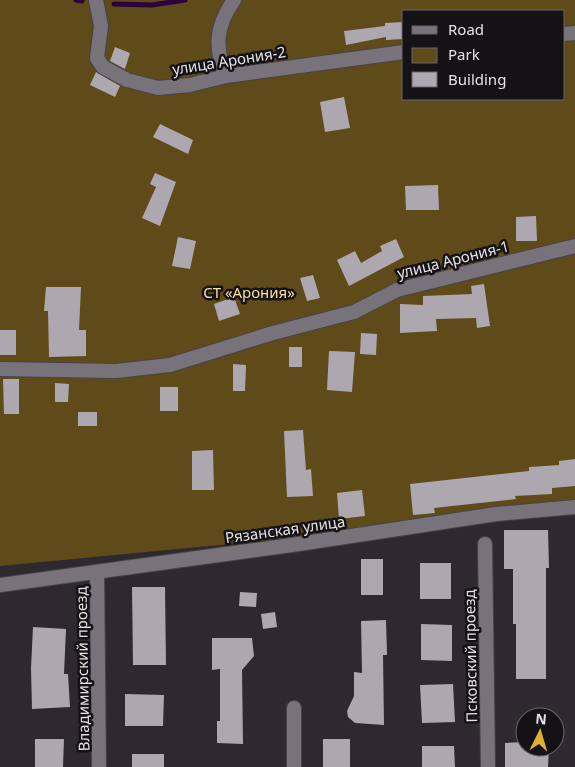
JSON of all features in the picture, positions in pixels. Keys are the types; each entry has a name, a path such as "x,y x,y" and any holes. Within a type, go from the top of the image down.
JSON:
{"street":[{"name":"улица Арония-2","path":"96,0 101,26 97,58 103,67 127,80 158,88 190,85 226,76 402,52"},
{"path":"226,76 220,61 218,42 223,17 234,0"},
{"name":"улица Арония-1","path":"0,369 116,371 170,365 272,333 354,312 397,290 575,246"},
{"name":"Рязанская улица","path":"0,585 292,545 496,514 575,507"},
{"name":"Псковский проезд","path":"485,544 488,767"},
{"name":"Владимирский проезд","path":"96,572 99,767"},
{"path":"294,708 294,767"}],"green space":[{"name":"СТ «Арония»","path":"0,0 575,0 575,506 565,512 0,566"}],"building":[{"path":"402,22 402,39 386,40 386,37 346,45 344,31 385,26 385,23"},
{"path":"115,47 130,53 125,69 110,61"},
{"path":"96,72 120,86 115,97 90,85"},
{"path":"344,97 350,128 325,132 320,102"},
{"path":"160,124 193,140 188,154 153,137"},
{"path":"155,173 176,182 160,226 142,218 156,187 150,184"},
{"path":"438,185 439,210 406,210 405,186"},
{"path":"536,216 537,241 516,241 516,217"},
{"path":"178,237 196,241 190,269 172,266"},
{"path":"396,239 404,257 349,286 337,260 355,251 361,263 382,251 380,246"},
{"path":"313,275 320,298 307,301 300,278"},
{"path":"484,284 490,326 477,328 476,318 436,319 437,331 400,333 400,304 423,305 423,296 472,294 471,286"},
{"path":"46,287 81,287 79,330 86,330 86,356 49,357 48,311 44,311"},
{"path":"234,297 240,314 219,321 214,304"},
{"path":"0,330 16,330 16,355 0,355"},
{"path":"361,333 377,334 376,355 360,354"},
{"path":"289,347 302,347 302,367 289,367"},
{"path":"329,351 355,352 352,392 327,390"},
{"path":"233,364 246,365 245,391 233,391"},
{"path":"3,379 19,379 19,414 4,414"},
{"path":"55,383 69,384 68,402 55,402"},
{"path":"160,387 178,387 178,411 160,411"},
{"path":"78,412 97,412 97,426 78,426"},
{"path":"303,430 306,470 311,469 313,496 287,497 284,431"},
{"path":"213,450 214,490 192,490 192,451"},
{"path":"575,459 575,486 552,488 552,494 515,496 516,499 434,508 435,513 413,515 410,484 529,471 529,467 559,465 559,461"},
{"path":"362,490 365,516 339,519 337,493"},
{"path":"504,530 548,530 549,568 546,568 546,679 516,679 513,569 504,569"},
{"path":"361,559 383,559 383,595 361,595"},
{"path":"420,563 451,563 451,599 420,599"},
{"path":"132,587 165,587 166,665 133,665"},
{"path":"240,592 257,593 256,607 239,606"},
{"path":"275,612 277,627 263,629 261,614"},
{"path":"386,620 387,655 383,655 384,725 355,723 348,717 347,711 354,696 354,672 362,673 361,621"},
{"path":"421,624 452,625 452,661 421,660"},
{"path":"33,627 66,629 64,674 68,674 70,707 32,709"},
{"path":"212,638 252,638 254,656 242,670 243,744 217,743 217,721 220,721 220,669 212,670"},
{"path":"453,684 455,722 422,723 420,685"},
{"path":"125,694 164,695 163,726 125,726"},
{"path":"35,739 64,739 63,767 35,767"},
{"path":"323,739 350,739 350,767 323,767"},
{"path":"515,742 515,757 548,757 548,767 505,767 505,743"},
{"path":"422,746 454,746 455,767 422,767"},
{"path":"132,754 164,754 164,767 132,767"}],"waterway":[{"path":"76,0 82,1"},
{"path":"114,4 152,5 185,0"}]}
